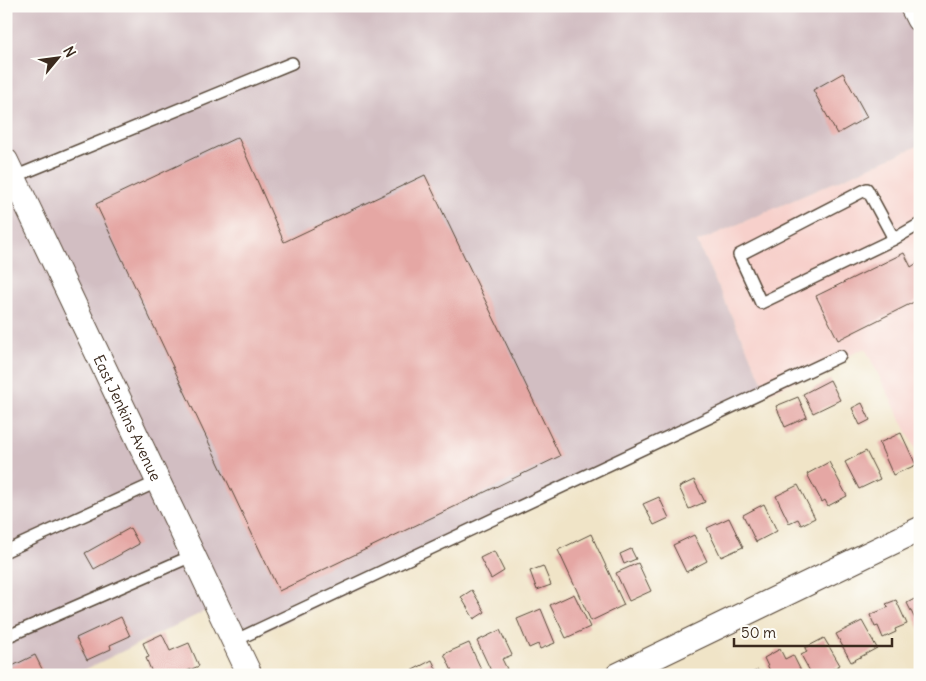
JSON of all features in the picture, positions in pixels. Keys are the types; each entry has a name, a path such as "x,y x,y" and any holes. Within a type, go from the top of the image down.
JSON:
{"main road":[{"path":"914,6 920,18"}],"street":[{"name":"East Jenkins Avenue","path":"10,169 250,675"},
{"path":"618,675 920,529"}],"lane":[{"path":"10,169 292,63"},
{"path":"894,239 867,189 739,255 761,303 894,239 920,224"},
{"path":"234,641 840,356"},
{"path":"6,551 159,480"},
{"path":"6,637 194,555"}],"shaded area":[{"path":"6,6 916,6 920,14 920,145 697,242 768,394 244,641 224,602 84,670 86,675 6,675"},
{"path":"920,145 920,458 865,348 768,394 697,242"}],"building":[{"path":"843,73 867,117 837,134 813,90"},
{"path":"238,137 284,242 425,175 560,456 279,591 96,204"},
{"path":"904,253 911,267 917,263 920,268 920,299 838,340 816,296"},
{"path":"830,380 840,400 813,413 803,394"},
{"path":"798,397 807,417 785,427 776,406"},
{"path":"862,403 870,420 860,425 852,408"},
{"path":"901,433 916,465 893,475 879,443"},
{"path":"866,451 880,479 859,489 845,462"},
{"path":"829,462 847,496 828,506 825,500 822,502 807,474"},
{"path":"694,480 705,502 689,509 679,487"},
{"path":"798,485 815,518 801,525 798,519 789,523 776,496"},
{"path":"659,497 669,518 654,525 643,504"},
{"path":"764,504 777,531 756,542 743,515"},
{"path":"729,518 743,547 721,557 707,528"},
{"path":"130,528 139,544 94,569 85,553"},
{"path":"591,534 624,605 591,621 558,550"},
{"path":"694,535 707,561 686,572 673,545"},
{"path":"631,549 636,559 624,564 620,554"},
{"path":"494,551 504,571 491,579 480,558"},
{"path":"638,563 651,591 629,601 616,573"},
{"path":"543,566 551,585 537,590 530,571"},
{"path":"472,590 485,612 474,619 461,597"},
{"path":"574,594 590,627 566,638 550,605"},
{"path":"920,596 920,629 907,603"},
{"path":"896,600 907,624 895,629 896,632 883,638 878,626 875,627 870,615 889,607 886,604"},
{"path":"541,609 555,643 540,649 538,644 529,648 517,619"},
{"path":"121,617 130,636 110,645 111,649 87,660 76,638"},
{"path":"862,621 877,648 851,662 836,634"},
{"path":"500,630 512,655 502,659 507,669 493,675 477,641"},
{"path":"162,634 170,651 189,643 199,666 187,671 189,675 153,675 146,658 149,657 143,643"},
{"path":"824,638 840,665 822,675 812,675 801,655 807,652 805,648"},
{"path":"469,643 482,671 473,675 454,675 444,654"},
{"path":"780,649 785,659 793,655 803,675 772,675 764,658"},
{"path":"35,655 45,675 6,675 6,669"},
{"path":"432,660 439,675 411,675 409,672"},
{"path":"758,670 760,675 747,675"}]}
